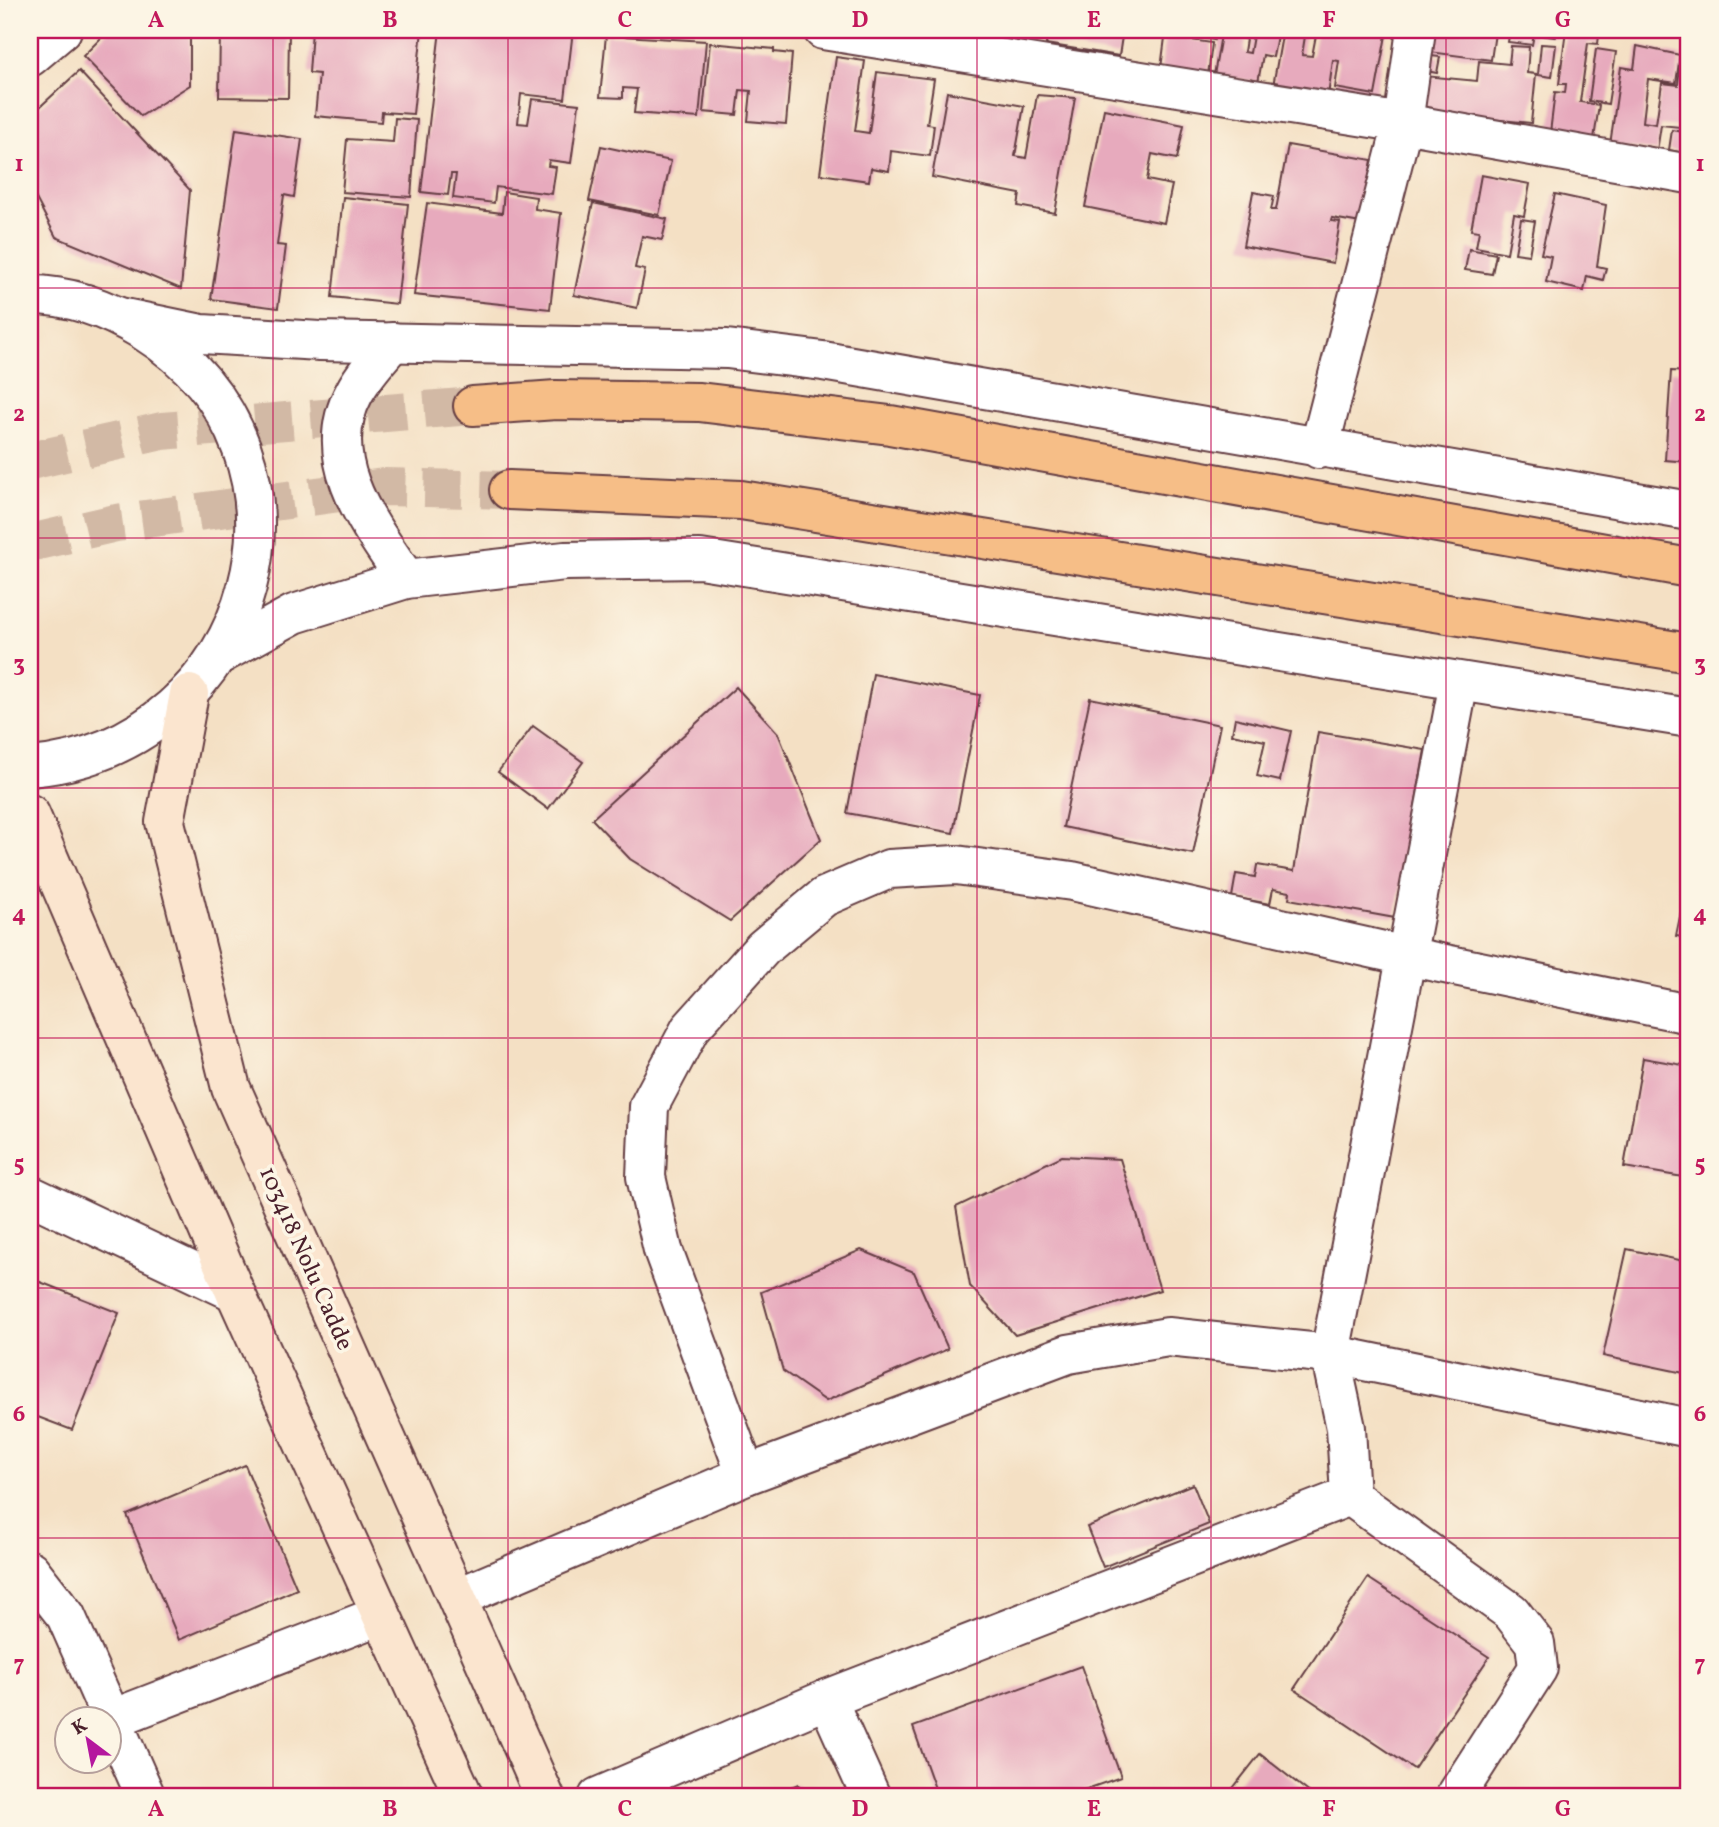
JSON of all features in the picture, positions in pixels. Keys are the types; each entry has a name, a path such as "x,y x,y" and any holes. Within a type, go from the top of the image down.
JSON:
{"main road":[{"path":"473,406 556,400 699,402 890,425 1689,568"},
{"path":"509,490 741,500 1689,653"},
{"name":"103418 Nolu Cadde","path":"189,694 165,822 231,1088 545,1797"},
{"path":"30,814 235,1292 464,1797"}],"street":[{"path":"30,57 61,30"},
{"path":"823,30 1016,45 1403,123 1689,174"},
{"path":"1320,449 1403,123 1416,30"},
{"path":"30,295 80,302 120,317 202,334 393,342 727,349 823,361 1689,511"},
{"path":"30,767 60,765 108,750 152,727 189,694 219,655 241,610 253,562 254,512 245,463 227,418 198,377 162,343 120,317"},
{"path":"393,342 353,394 345,417 343,440 346,474 359,509 406,579"},
{"path":"219,655 294,614 406,579 565,561 700,559 1689,718"},
{"path":"1350,1496 1346,1428 1331,1354 1459,682"},
{"path":"746,1475 663,1250 646,1177 649,1106 690,1029 763,948 824,897 889,869 956,865 1072,881 1406,956 1689,1014"},
{"path":"30,1195 235,1292"},
{"path":"458,1597 746,1475 1068,1354 1168,1337 1331,1354 1689,1428"},
{"path":"598,1797 827,1699 1350,1496"},
{"path":"1350,1496 1511,1612 1535,1643 1538,1668 1455,1797"},
{"path":"30,1570 66,1616 105,1704"},
{"path":"122,1715 382,1615"},
{"path":"827,1699 872,1797"},
{"path":"122,1742 146,1797"}],"building":[{"path":"109,30 190,30 190,85 141,116 83,56"},
{"path":"220,30 289,30 288,98 219,97"},
{"path":"312,30 422,30 413,114 382,112 381,122 315,116 319,74 309,73"},
{"path":"440,30 573,30 565,99 521,94 518,123 528,124 532,99 579,104 571,163 549,160 548,166 556,167 552,194 496,187 494,203 453,198 456,174 451,174 448,195 421,192"},
{"path":"1048,30 1123,30 1119,56 1046,44"},
{"path":"1166,30 1192,30 1191,40 1212,43 1208,75 1161,68"},
{"path":"1205,30 1246,30 1245,35 1215,31 1214,40 1204,38"},
{"path":"1254,30 1278,30 1273,57 1263,55 1258,82 1214,75 1221,35 1246,39 1244,52 1250,53"},
{"path":"1283,30 1306,30 1302,55 1312,56 1317,30 1387,30 1375,95 1335,88 1339,61 1333,60 1328,96 1273,86"},
{"path":"1425,30 1506,30 1505,34 1495,33 1491,60 1422,51"},
{"path":"1510,30 1556,30 1555,37 1534,34 1532,45 1508,42"},
{"path":"1566,30 1599,35 1598,44 1588,43 1580,102 1599,105 1594,139 1550,133 1555,92 1565,93 1566,84 1559,84"},
{"path":"1653,30 1686,30 1685,36"},
{"path":"606,35 706,41 699,118 634,113 637,89 623,88 623,98 600,97"},
{"path":"710,43 774,49 774,52 792,54 786,124 748,121 751,91 740,90 737,115 703,112"},
{"path":"1541,44 1556,45 1552,77 1538,75"},
{"path":"1511,46 1529,47 1527,73 1536,74 1531,123 1421,112 1425,76 1477,81 1479,61 1509,64"},
{"path":"1637,46 1680,55 1676,83 1648,79 1643,122 1656,124 1662,83 1678,85 1682,54 1689,55 1689,128 1661,125 1657,151 1610,145 1621,67 1634,69"},
{"path":"1596,49 1616,52 1608,104 1589,101"},
{"path":"1423,55 1440,57 1437,73 1421,70"},
{"path":"836,57 865,61 855,131 869,133 877,72 934,79 927,124 934,125 930,156 891,151 889,171 871,168 869,181 820,174"},
{"path":"79,71 190,190 181,289 56,237 30,187 30,116"},
{"path":"947,92 1024,106 1015,156 1026,158 1037,95 1075,98 1055,213 1018,206 1020,194 932,177"},
{"path":"1104,109 1184,125 1177,159 1152,154 1147,180 1172,185 1164,223 1085,207"},
{"path":"395,118 417,120 411,197 342,192 347,139 393,142"},
{"path":"236,129 302,139 294,197 284,195 277,245 286,246 278,308 211,299"},
{"path":"1672,130 1689,133 1689,154 1669,150"},
{"path":"1288,145 1372,160 1361,223 1332,218 1331,221 1340,222 1333,263 1243,246 1253,192 1274,196 1271,210 1276,210"},
{"path":"601,146 671,161 659,215 589,201"},
{"path":"1481,175 1530,184 1524,216 1514,214 1507,253 1476,247 1479,231 1471,230"},
{"path":"504,192 536,197 535,209 561,213 550,309 414,295 427,203 502,213"},
{"path":"1555,194 1606,205 1597,266 1606,268 1603,280 1587,276 1584,291 1546,282 1551,256 1541,254"},
{"path":"343,197 408,204 397,304 332,297"},
{"path":"593,203 667,219 662,240 642,236 635,268 645,270 637,308 574,295"},
{"path":"1521,219 1535,221 1529,255 1515,253"},
{"path":"1469,249 1496,254 1492,274 1465,270"},
{"path":"1671,371 1689,372 1689,462 1665,460"},
{"path":"873,674 980,695 953,833 847,813"},
{"path":"736,687 778,733 821,839 730,921 630,859 592,819"},
{"path":"1090,698 1220,725 1193,854 1063,827"},
{"path":"1235,718 1291,731 1280,781 1257,776 1265,741 1232,734"},
{"path":"533,726 583,762 548,809 498,772"},
{"path":"1318,732 1425,750 1395,918 1289,899 1290,892 1273,889 1270,904 1232,897 1236,874 1255,877 1257,865 1294,871"},
{"path":"1689,878 1689,938 1676,936"},
{"path":"1643,1058 1689,1066 1689,1178 1624,1167"},
{"path":"1062,1156 1120,1159 1160,1290 1015,1335 970,1286 956,1207"},
{"path":"1627,1249 1689,1262 1689,1374 1603,1356"},
{"path":"861,1250 914,1272 948,1349 826,1401 783,1371 761,1292"},
{"path":"30,1278 119,1313 72,1430 30,1414"},
{"path":"245,1465 297,1589 179,1640 127,1515"},
{"path":"1193,1484 1209,1524 1103,1567 1087,1527"},
{"path":"1368,1578 1489,1657 1414,1769 1294,1689"},
{"path":"1081,1666 1121,1777 1064,1797 938,1797 913,1727"},
{"path":"1260,1754 1315,1797 1226,1797"},
{"path":"798,1784 804,1797 767,1797"}],"tunnel":[{"path":"30,461 162,431 473,406"},
{"path":"30,543 116,523 384,487 509,490"}]}
